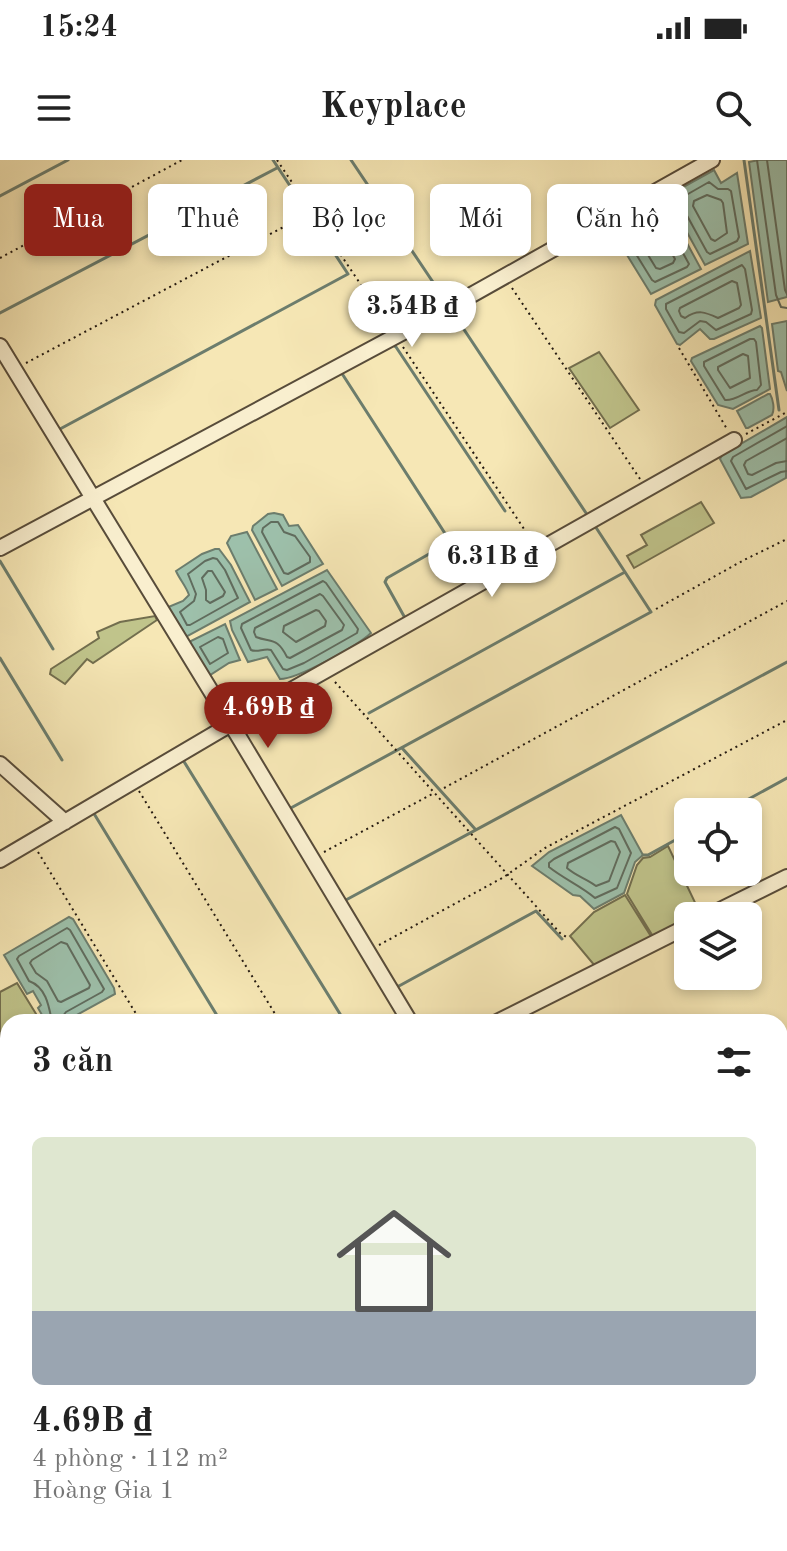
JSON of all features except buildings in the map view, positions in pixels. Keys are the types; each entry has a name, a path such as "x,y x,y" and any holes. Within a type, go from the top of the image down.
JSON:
{"street":[{"path":"1,546 395,336 712,160"},
{"path":"0,346 405,1014"},
{"path":"0,860 231,724 734,440"},
{"path":"0,764 65,822"},
{"path":"736,902 787,877"},
{"path":"513,1014 674,933"}],"path":[{"path":"0,258 182,160"},
{"path":"277,160 293,184"},
{"path":"14,370 283,227"},
{"path":"341,256 539,551"},
{"path":"504,276 647,489"},
{"path":"679,348 734,440 787,412"},
{"path":"656,609 787,539"},
{"path":"444,788 787,601"},
{"path":"325,671 560,933 568,938"},
{"path":"368,951 508,874 545,848 787,720"},
{"path":"133,782 275,1014"},
{"path":"312,859 434,792"},
{"path":"32,842 136,1014"}],"green space":[{"path":"599,352 639,410 610,428 569,368"},
{"path":"701,502 714,523 634,568 627,556 647,545 641,535"},
{"path":"155,616 157,620 93,663 87,659 65,684 50,674 51,669 99,638 97,632 120,622"},
{"path":"668,846 674,859 674,886 687,886 695,902 674,902 674,929 654,938 627,894 637,865 643,858"},
{"path":"625,895 652,938 595,966 570,936 594,912"},
{"path":"17,983 36,1014 0,1014 0,992"}],"water":[{"path":"787,160 787,297 768,302 749,162"},
{"path":"714,170 721,183 737,173 748,244 705,265 688,234 688,184"},
{"path":"688,245 701,269 651,294 628,256 688,256"},
{"path":"750,251 761,318 714,339 700,329 680,345 677,344 655,305 656,300"},
{"path":"787,321 787,391 778,371 772,324"},
{"path":"760,326 770,389 733,409 718,405 692,358"},
{"path":"768,394 773,401 772,415 746,428 737,411"},
{"path":"787,417 786,478 751,497 741,498 720,459 722,455"},
{"path":"268,514 283,515 289,526 298,525 323,564 282,586 252,530"},
{"path":"247,532 277,589 255,600 227,543 231,536"},
{"path":"219,549 231,565 250,602 184,638 166,608 189,595 176,571"},
{"path":"327,570 371,633 327,661 289,678 280,679 267,657 248,662 230,621"},
{"path":"225,624 240,660 207,677 187,643"},
{"path":"621,815 643,855 635,862 624,893 594,909 580,896 573,895 532,866 549,852"},
{"path":"69,917 73,919 115,994 79,1014 41,1014 38,1008 41,1005 33,991 27,994 4,955"}],"waterway":[{"path":"0,196 68,160"},
{"path":"60,429 348,274 273,160"},
{"path":"351,160 447,303"},
{"path":"744,160 779,410"},
{"path":"0,313 277,168"},
{"path":"453,313 588,516"},
{"path":"392,344 505,511"},
{"path":"341,372 475,580"},
{"path":"289,809 651,612 595,526"},
{"path":"405,618 385,582 387,578 450,542"},
{"path":"0,561 53,649"},
{"path":"369,713 625,572"},
{"path":"0,658 62,760"},
{"path":"344,901 787,662"},
{"path":"402,748 476,830"},
{"path":"183,760 340,1014"},
{"path":"751,798 787,778"},
{"path":"93,812 216,1014"},
{"path":"643,855 674,841"},
{"path":"394,986 536,911 562,939"}]}
